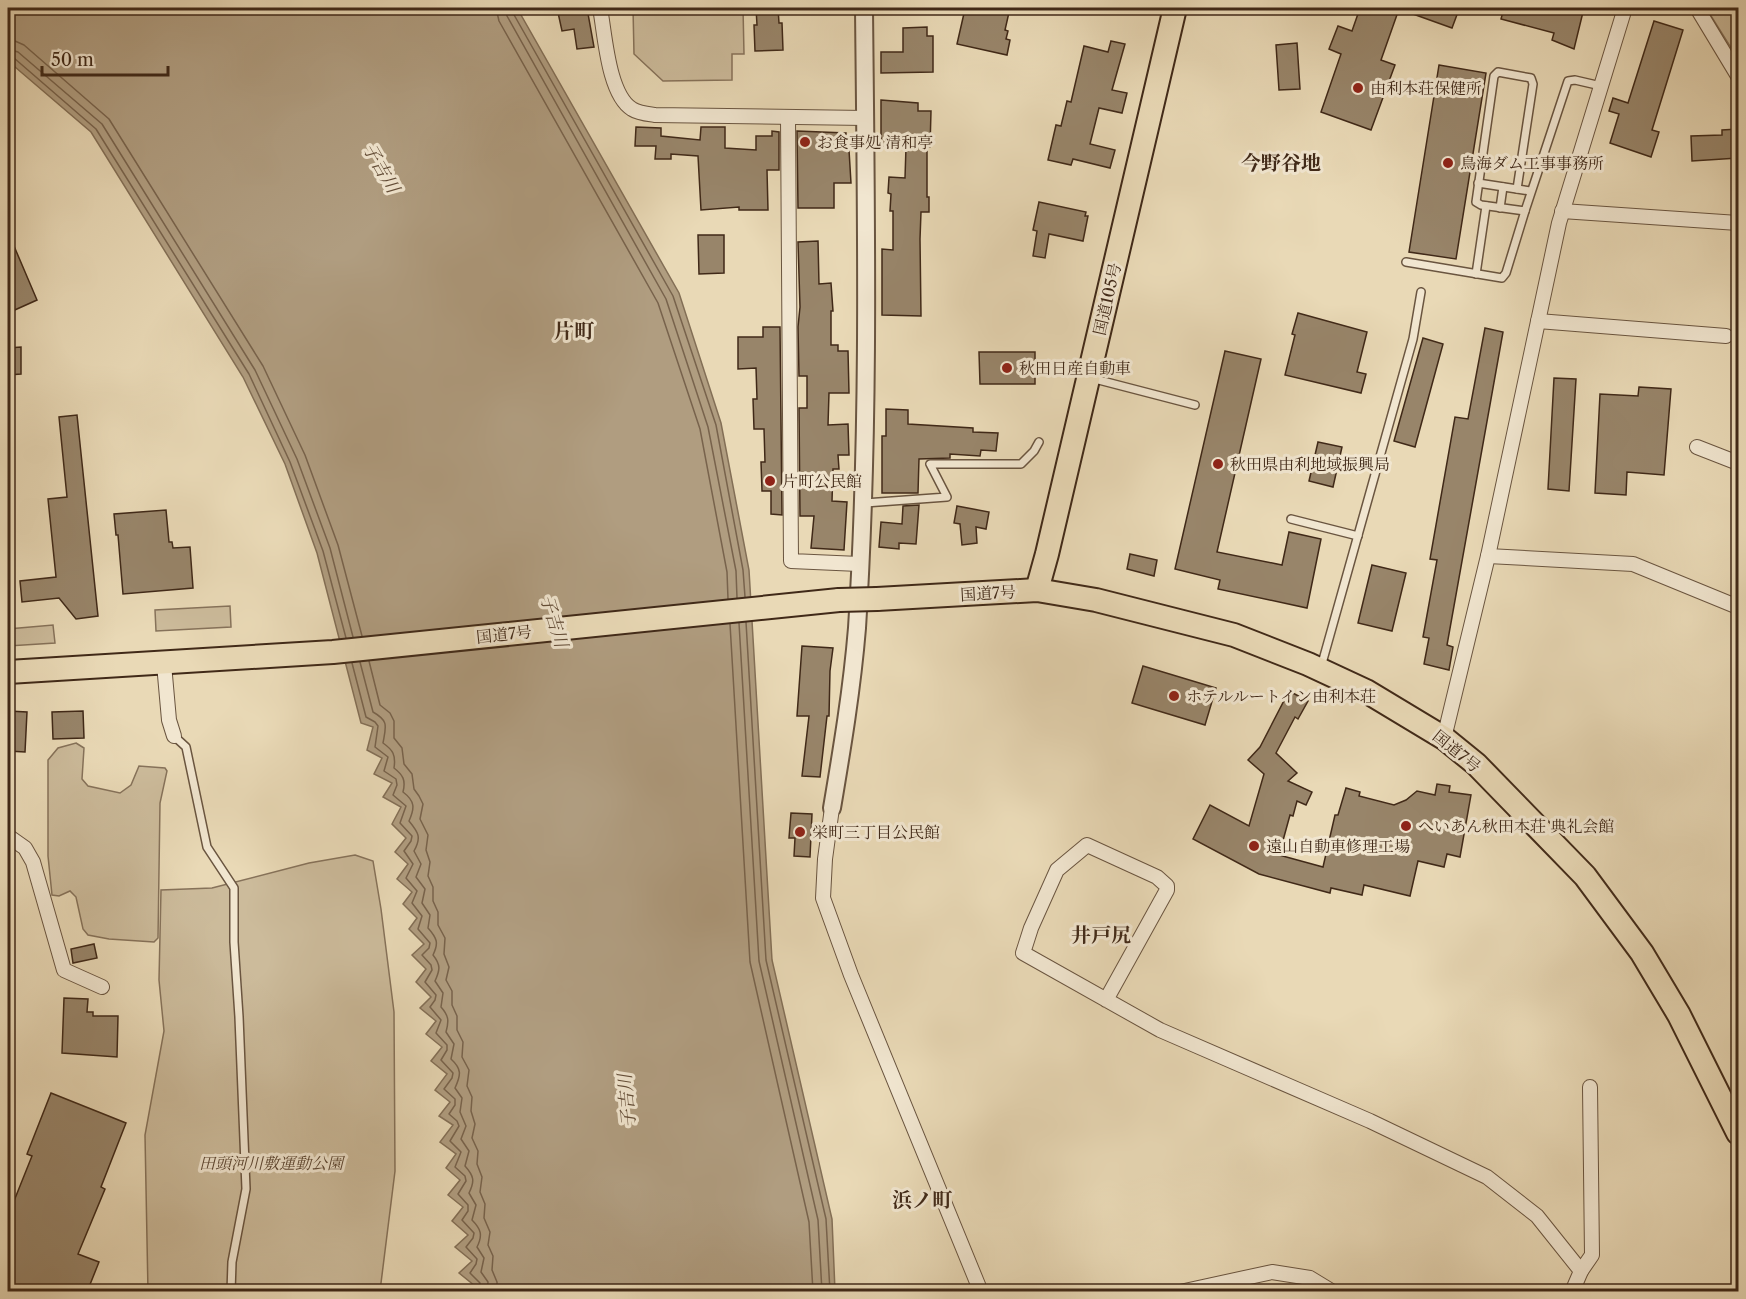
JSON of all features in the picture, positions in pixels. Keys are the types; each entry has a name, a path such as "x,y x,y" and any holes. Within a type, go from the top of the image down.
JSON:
{"highway":[{"name":"国道105号","path":"1037,590 1175,8"},
{"name":"国道7号","path":"8,672 333,652 839,600 1037,590 1096,600 1234,635 1321,669 1366,691 1444,738 1476,764 1585,876 1642,953 1679,1015 1738,1133"}],"street":[{"path":"600,8 609,69 620,93 632,109 655,116 865,118"},
{"path":"864,8 866,408 862,503 856,630 844,739 831,808 823,898 847,965 981,1292"},
{"path":"1444,738 1488,556 1562,212 1625,8"},
{"path":"1696,8 1738,76"},
{"path":"788,119 791,561 859,564"},
{"path":"1562,212 1738,223"},
{"path":"1538,321 1726,336"},
{"path":"1697,447 1738,463"},
{"path":"1488,556 1633,564 1738,607"},
{"path":"164,664 174,736"},
{"path":"8,836 25,848 33,862 64,970 102,987"},
{"path":"1106,1000 1167,890 1167,886 1157,877 1087,845 1057,870 1031,928 1023,952 1106,1000 1160,1030 1370,1121 1487,1177 1537,1216 1581,1271"},
{"path":"1572,1292 1581,1271 1592,1255 1590,1088"},
{"path":"1180,1292 1272,1272 1310,1278 1333,1292"}],"lane":[{"path":"1517,189 1533,84 1532,78 1498,72 1494,76 1476,202 1486,206 1525,211"},
{"path":"1406,262 1502,278 1506,273 1530,191 1568,81 1575,80 1601,86"},
{"path":"1478,183 1530,191"},
{"path":"1500,208 1503,187"},
{"path":"1476,274 1486,206"},
{"path":"1321,669 1413,339 1421,292"},
{"path":"1089,377 1196,405"},
{"path":"862,503 947,497 930,464 1021,464 1034,451 1039,442"},
{"path":"1291,519 1358,536"},
{"path":"174,736 186,747 207,847 234,888 234,942 246,1189 232,1262 231,1292"}],"green space":[{"path":"633,8 743,8 744,54 732,54 732,80 663,81 634,54"},
{"path":"1706,8 1738,8 1738,59"},
{"path":"230,606 231,627 156,631 155,610"},
{"path":"53,625 55,643 8,646 8,629"},
{"path":"76,743 84,748 82,779 88,786 120,793 131,785 139,766 165,768 167,771 160,803 158,938 154,942 88,935 83,929 76,897 70,891 59,896 52,895 48,856 48,760 58,748"},
{"name":"田頭河川敷運動公園","path":"355,855 373,861 394,1012 395,1171 380,1291 148,1292 145,1135 164,1031 159,980 161,890 212,888 309,863"}],"water":[{"name":"子吉川","path":"8,8 517,8 679,293 721,423 749,570 772,960 832,1219 835,1291 473,1292 475,1286 459,1273 472,1261 455,1247 468,1235 452,1221 463,1207 448,1195 460,1180 446,1168 456,1154 440,1142 453,1125 439,1116 450,1102 435,1090 447,1074 431,1061 442,1047 426,1034 436,1021 420,1008 431,997 416,982 426,969 412,955 424,944 409,929 417,918 403,904 412,892 397,879 408,864 395,852 406,838 392,824 401,807 383,797 392,783 374,774 382,758 367,750 373,727 361,723 317,553 285,464 243,377 91,132 8,61"}],"building":[{"path":"557,8 587,8 594,47 577,49 574,29 562,31"},
{"path":"756,8 778,8 779,23 782,23 783,50 755,51"},
{"path":"971,8 1010,8 1005,30 1008,31 1006,39 1010,40 1007,55 957,44 965,9 970,10"},
{"name":"由利本荘保健所","path":"1360,8 1446,8 1458,12 1452,28 1399,9 1381,60 1395,65 1371,130 1321,112 1341,54 1329,49 1338,26 1352,31"},
{"path":"1504,8 1584,8 1574,49 1552,40 1554,33 1501,19"},
{"path":"1654,21 1683,30 1652,130 1659,132 1651,157 1610,143 1619,114 1609,111 1613,98 1628,103"},
{"path":"927,27 927,36 933,36 933,72 881,73 881,52 903,52 903,28"},
{"path":"1111,41 1125,44 1112,90 1127,93 1122,113 1099,108 1090,144 1115,150 1110,168 1073,159 1071,165 1048,160 1056,125 1061,126 1067,101 1071,102 1084,46 1108,52"},
{"path":"1297,43 1300,89 1279,90 1276,45"},
{"name":"鳥海ダム工事事務所","path":"1439,65 1486,73 1456,259 1409,252"},
{"path":"881,100 918,103 918,111 931,111 930,147 927,147 929,212 921,212 921,316 882,315 882,249 893,250 893,211 890,211 889,177 905,178 906,147 881,146"},
{"path":"636,127 661,128 661,136 700,140 701,127 725,127 725,148 756,150 756,136 772,136 772,131 779,132 779,170 767,170 768,210 739,210 739,207 701,210 698,156 671,154 671,159 655,159 656,146 635,146"},
{"path":"1738,129 1738,158 1692,161 1691,136 1722,135 1722,130"},
{"path":"797,131 846,133 845,150 849,150 851,183 834,183 834,208 798,208"},
{"path":"1039,202 1086,212 1085,216 1088,216 1083,241 1049,234 1045,258 1033,256 1037,231 1033,230"},
{"path":"8,232 37,300 8,313"},
{"path":"698,235 724,235 724,273 699,274"},
{"path":"818,241 819,284 831,283 833,311 831,311 831,345 838,345 838,351 848,351 849,393 829,393 828,425 848,424 849,455 838,455 839,469 833,469 832,501 847,502 844,550 811,548 814,516 800,516 799,408 807,408 807,376 799,376 798,242"},
{"path":"1298,313 1367,332 1357,372 1366,374 1361,393 1285,375"},
{"path":"763,327 780,327 782,515 771,514 771,491 762,491 761,462 765,462 764,429 754,429 753,399 757,399 756,368 738,369 738,337 763,337"},
{"path":"1485,328 1503,332 1447,645 1453,647 1449,670 1424,664 1429,638 1423,637 1437,560 1430,559 1455,417 1468,419"},
{"path":"1423,338 1443,344 1415,447 1394,441"},
{"path":"21,347 21,374 8,375 8,348"},
{"name":"秋田県由利地域振興局","path":"1225,351 1261,359 1217,552 1282,565 1289,532 1321,539 1307,608 1218,589 1220,580 1175,569"},
{"name":"秋田日産自動車","path":"979,352 1035,352 1035,384 980,384"},
{"path":"1554,378 1576,379 1569,491 1548,489"},
{"path":"1639,387 1671,389 1664,475 1627,472 1626,495 1595,493 1600,394 1638,396"},
{"path":"886,409 908,410 908,424 973,428 973,432 998,433 996,451 981,450 980,456 950,454 950,458 919,459 918,493 882,493 882,436 886,436"},
{"path":"77,415 98,616 76,619 59,598 22,602 20,581 56,577 48,499 67,497 59,417"},
{"path":"1318,442 1342,447 1333,487 1309,481"},
{"path":"919,505 916,544 899,543 899,549 879,547 881,522 902,524 903,506"},
{"path":"957,506 989,512 986,529 976,527 977,543 962,545 960,524 954,523"},
{"path":"166,510 169,542 172,542 173,548 190,547 193,588 123,594 114,514"},
{"path":"1130,554 1157,560 1154,576 1127,569"},
{"path":"1372,565 1406,573 1392,631 1358,623"},
{"path":"802,646 833,648 829,716 827,716 820,777 802,776 809,716 797,716"},
{"name":"ホテルルートイン由利本荘","path":"1143,666 1216,688 1205,725 1132,703"},
{"path":"1289,691 1308,701 1298,719 1295,717 1276,753 1297,773 1288,781 1312,792 1306,805 1297,801 1293,816 1290,815 1279,855 1323,867 1335,815 1338,815 1346,788 1360,792 1359,796 1394,805 1406,800 1417,791 1435,795 1437,784 1450,786 1449,792 1471,795 1460,857 1447,854 1444,867 1418,861 1410,896 1364,885 1362,895 1331,888 1330,893 1259,874 1193,839 1210,805 1249,826 1264,774 1248,760 1260,747"},
{"path":"8,711 27,712 25,752 8,751"},
{"path":"83,711 84,738 53,739 52,712"},
{"name":"栄町三丁目公民館","path":"791,813 812,814 810,857 794,856 795,838 789,838"},
{"path":"94,944 97,958 73,963 71,949"},
{"path":"64,998 88,999 87,1012 93,1012 93,1016 118,1016 117,1057 62,1053"},
{"path":"51,1093 126,1123 101,1187 105,1189 78,1254 99,1262 87,1292 8,1292 8,1216 32,1156 27,1154"}],"place":[{"name":"由利本荘保健所","path":"1358,88"},
{"name":"お食事処 清和亭","path":"805,142"},
{"name":"鳥海ダム工事事務所","path":"1448,163"},
{"name":"秋田日産自動車","path":"1007,368"},
{"name":"秋田県由利地域振興局","path":"1218,464"},
{"name":"片町公民館","path":"770,481"},
{"name":"ホテルルートイン由利本荘","path":"1174,696"},
{"name":"へいあん秋田本荘 典礼会館","path":"1406,826"},
{"name":"栄町三丁目公民館","path":"800,832"},
{"name":"遠山自動車修理工場","path":"1254,846"}],"district":[{"name":"今野谷地","path":"1281,163"},
{"name":"片町","path":"574,331"},
{"name":"井戸尻","path":"1101,935"},
{"name":"浜ノ町","path":"922,1200"}]}
